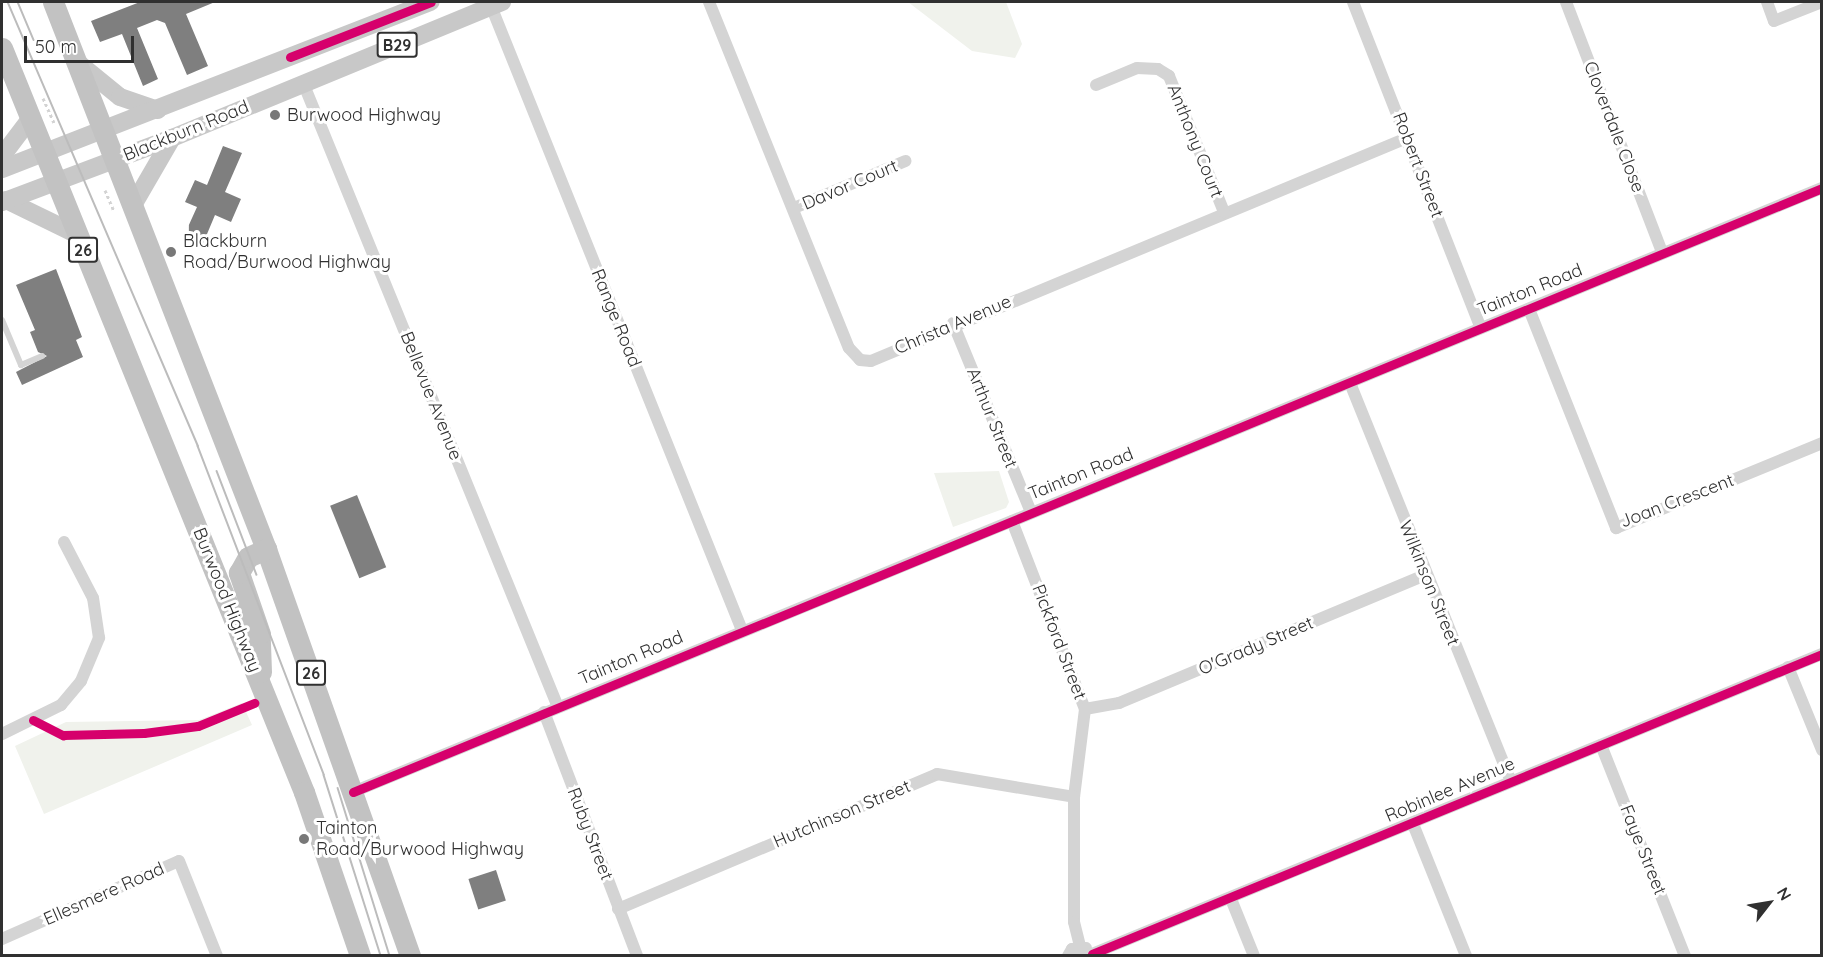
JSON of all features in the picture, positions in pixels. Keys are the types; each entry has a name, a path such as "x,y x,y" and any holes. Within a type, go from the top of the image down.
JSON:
{"highway":[{"name":"26","path":"53,2 114,160 124,212 266,549 354,792 410,956"},
{"name":"Burwood Highway","path":"2,48 54,183 261,684 360,956"},
{"path":"261,684 260,634 239,573 248,557 266,549"}],"main road":[{"name":"Blackburn Road","path":"2,169 431,2"},
{"name":"Blackburn Road","path":"4,201 172,138 496,4"},
{"path":"77,62 120,97 158,110"},
{"path":"2,156 30,119"},
{"path":"124,212 172,138"},
{"path":"4,201 76,234"}],"street":[{"name":"Christa Avenue","path":"709,2 849,348 860,360 872,361 953,323 1407,138"},
{"name":"Robert Street","path":"1353,2 1481,328"},
{"name":"Cloverdale Close","path":"1566,2 1662,252"},
{"path":"1767,2 1774,21 1821,2"},
{"name":"Range Road","path":"496,4 742,630"},
{"name":"Anthony Court","path":"1096,86 1137,68 1158,69 1169,76 1224,212"},
{"name":"Bellevue Avenue","path":"304,85 558,707"},
{"name":"Davor Court","path":"794,208 905,161"},
{"name":"Tainton Road","path":"354,792 742,630 1350,383 1821,188"},
{"name":"Joan Crescent","path":"1529,309 1616,528 1821,443"},
{"name":"Arthur Street","path":"953,323 1031,512"},
{"name":"Wilkinson Street","path":"1350,383 1425,575 1510,781"},
{"name":"Pickford Street","path":"1012,521 1085,709 1074,797 1074,922 1080,946"},
{"path":"2,734 61,705 81,681 99,638 93,598 64,542"},
{"name":"O'Grady Street","path":"1085,709 1119,703 1425,575"},
{"name":"Robinlee Avenue","path":"1092,955 1821,654"},
{"path":"1788,667 1821,750"},
{"name":"Ruby Street","path":"544,712 637,956"},
{"name":"Faye Street","path":"1601,745 1685,956"},
{"name":"Hutchinson Street","path":"618,909 937,774 1074,797"},
{"path":"1413,824 1466,956"},
{"name":"Ellesmere Road","path":"2,939 179,861 217,956"},
{"path":"1231,899 1254,956"},
{"path":"1068,956 1080,946 1092,955"}],"lane":[{"path":"2,320 21,365 42,356"}],"path":[{"path":"42,96 54,123"},
{"path":"105,190 124,212"}],"shaded area":[{"path":"908,2 1006,2 1022,44 1015,58 972,51"},
{"path":"999,471 1009,502 1006,508 953,527 934,473"},
{"path":"242,703 252,725 44,814 15,746 66,722 199,720"}],"building":[{"path":"140,2 215,2 186,14 208,66 187,75 165,23 157,20 137,28 158,79 143,86 122,34 100,42 91,21"},
{"path":"223,146 242,153 225,192 241,199 231,222 215,215 202,246 183,238 197,207 185,202 195,180 207,185"},
{"path":"56,269 82,337 76,340 83,357 22,385 16,372 47,356 38,352 30,332 35,330 16,285"},
{"path":"357,495 386,567 359,578 330,506"},
{"path":"496,870 506,900 478,909 468,879"}],"tram line":[{"path":"8,2 198,446 324,775 381,956"},
{"path":"18,2 34,40"},
{"path":"217,471 257,575"},
{"path":"338,788 390,956"}],"cycle path":[{"path":"290,57 431,2"},
{"path":"353,792 1822,188"},
{"path":"1092,954 1822,654"},
{"path":"33,720 63,735 144,733 198,726 254,703"}],"place":[{"name":"Burwood Highway","path":"275,115"},
{"name":"Blackburn Road/Burwood Highway","path":"171,252"},
{"name":"Tainton Road/Burwood Highway","path":"304,839"}]}
